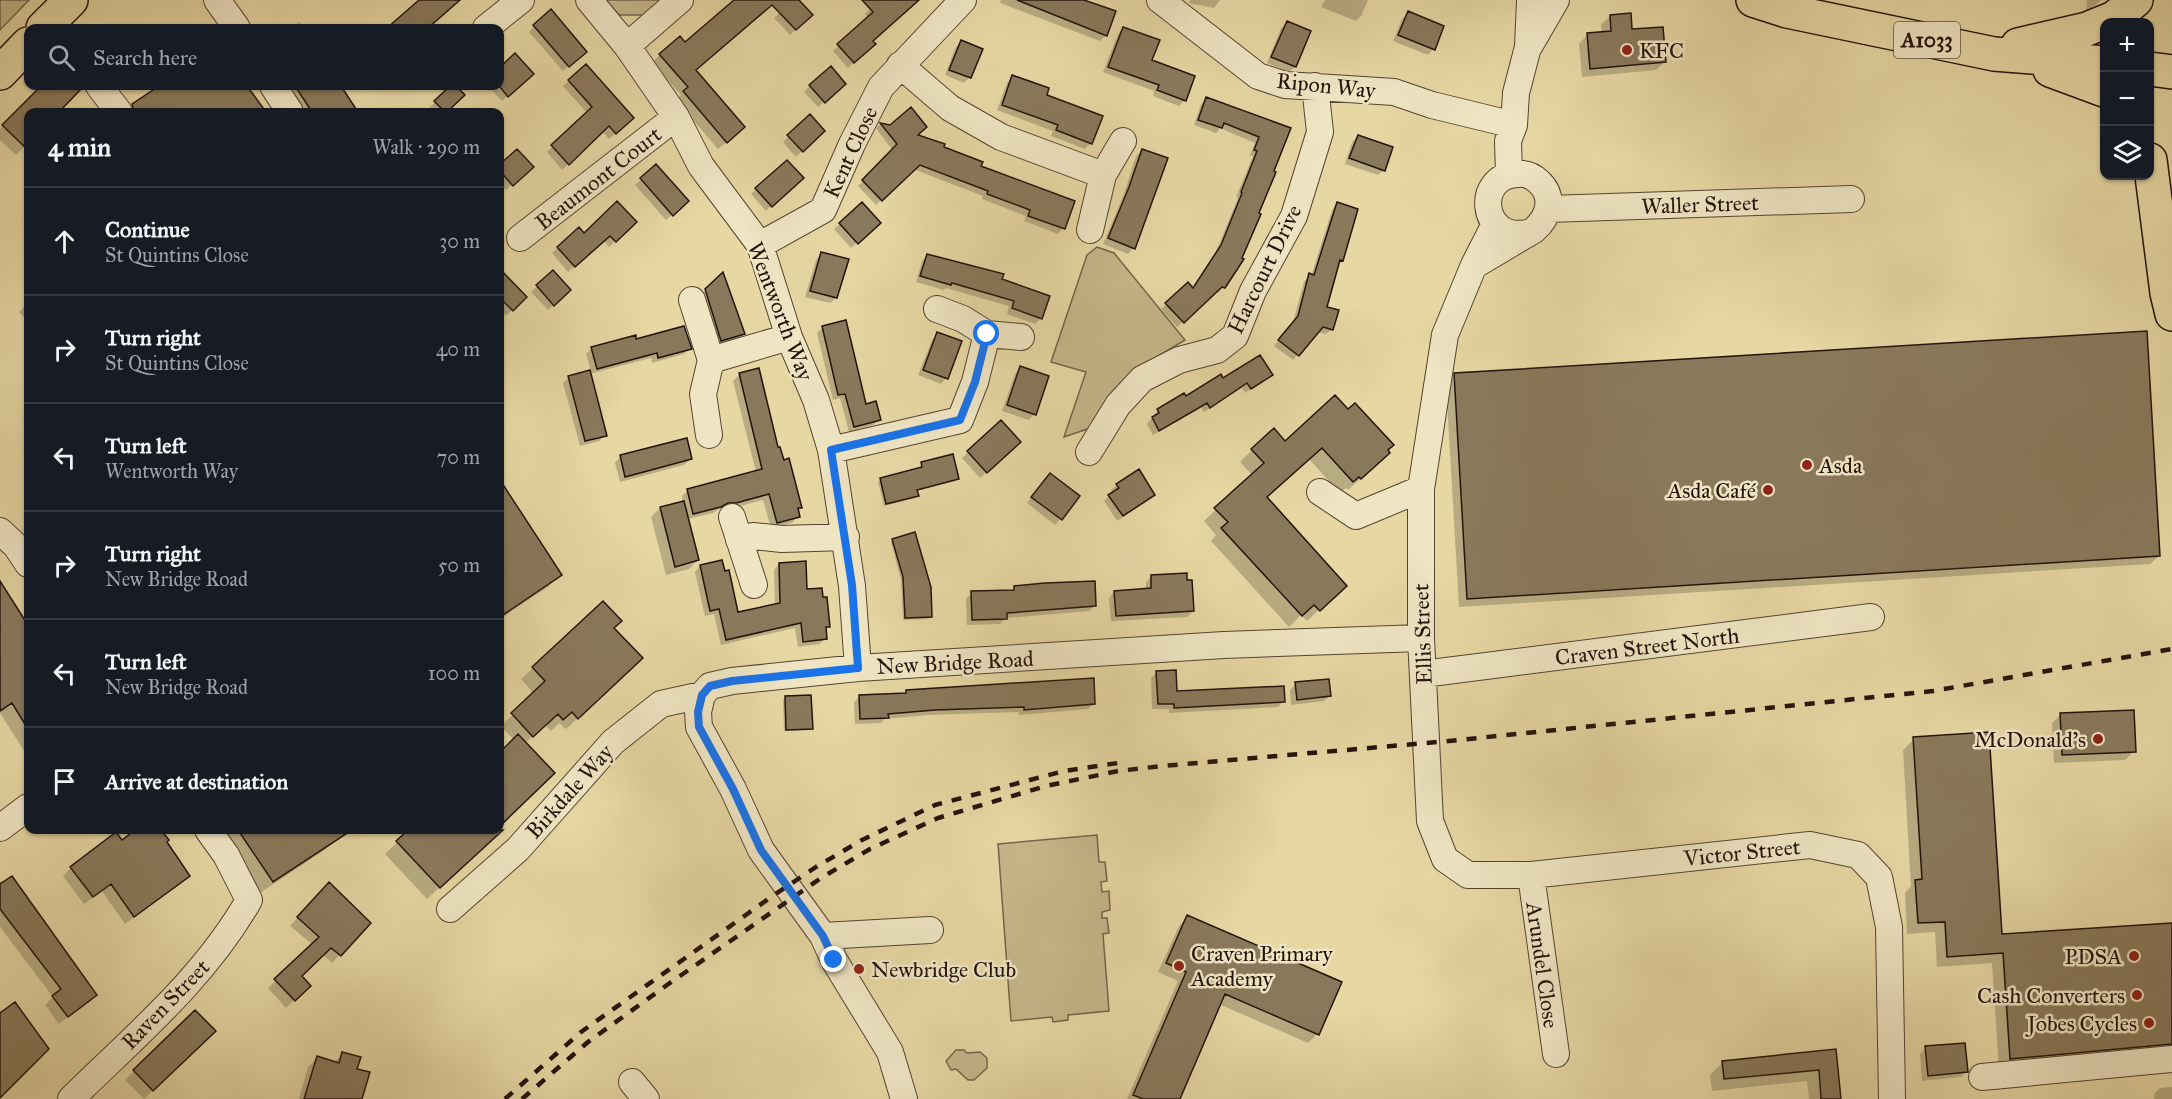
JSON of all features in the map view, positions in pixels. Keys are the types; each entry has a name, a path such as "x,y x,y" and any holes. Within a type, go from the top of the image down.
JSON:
{"highway":[{"name":"A1033","path":"1753,0 1787,11 2006,55 2100,63"},
{"path":"2100,89 2006,55 2012,46 2087,29 2114,18 2136,0"},
{"path":"0,73 24,48"},
{"path":"2154,70 2172,72"},
{"path":"2153,180 2167,293 2172,314"}],"street":[{"path":"491,24 521,0"},
{"name":"Wentworth Way","path":"589,0 627,46 676,117 701,166 760,245 789,337 816,400 831,450 852,585 858,668"},
{"path":"627,46 680,0"},
{"name":"Kent Close","path":"760,245 823,210 852,144 881,87 963,0"},
{"name":"Ripon Way","path":"1160,0 1258,76 1285,85 1394,92 1511,133"},
{"path":"1518,175 1511,133 1516,93 1528,48 1530,0"},
{"path":"1528,48 1556,0"},
{"path":"900,65 950,108 1001,137 1103,175"},
{"name":"Harcourt Drive","path":"1089,452 1118,405 1142,379 1179,360 1217,350 1235,336 1253,291 1298,205 1320,132 1315,86"},
{"path":"102,90 116,108"},
{"path":"276,90 287,108"},
{"name":"Beaumont Court","path":"520,238 676,117"},
{"path":"1090,230 1103,175 1123,141"},
{"path":"1474,266 1540,225 1549,209 1545,188 1535,178 1518,175 1498,181 1489,194 1489,213 1495,224 1510,233 1527,233"},
{"name":"Waller Street","path":"1549,209 1851,199"},
{"name":"Ellis Street","path":"1495,224 1474,266 1445,335 1421,489 1421,638 1430,821 1445,859 1468,875 1531,875 1589,868"},
{"path":"692,300 711,360 703,394 710,435"},
{"path":"937,309 963,319 987,334 1021,337"},
{"path":"831,450 960,420 975,382 987,334"},
{"path":"711,360 789,337"},
{"path":"1320,492 1356,516 1421,489"},
{"path":"754,585 736,529 753,536 782,539 846,537"},
{"path":"0,531 16,546 24,558"},
{"name":"Craven Street North","path":"1423,674 1871,617"},
{"name":"New Bridge Road","path":"702,695 710,686 732,681 858,668 1224,645 1421,638"},
{"path":"702,695 698,712 699,727 733,789 761,850 823,936 834,960 890,1052 904,1099"},
{"name":"Birkdale Way","path":"450,909 518,849 613,742 661,704 702,695"},
{"path":"0,828 24,810"},
{"name":"Raven Street","path":"71,1099 198,975 236,924 249,900 226,855 211,834"},
{"name":"Victor Street","path":"1589,868 1810,845 1858,855 1879,877 1889,927 1892,1099"},
{"name":"Arundel Close","path":"1531,875 1556,1054"},
{"path":"823,936 930,930"},
{"path":"1982,1077 2172,1059"}],"shaded area":[{"path":"0,0 29,0 0,30"},
{"path":"606,0 665,0 648,15 619,15"},
{"path":"1097,247 1114,253 1185,340 1140,367 1099,425 1064,437 1086,372 1051,362 1087,255"},
{"path":"1097,835 1099,862 1105,862 1107,881 1101,882 1102,892 1109,891 1110,910 1102,912 1102,918 1107,918 1109,933 1103,934 1109,1011 1068,1015 1068,1020 1053,1022 1052,1017 1011,1021 998,844"},
{"path":"956,1050 964,1050 967,1053 980,1052 987,1058 987,1068 974,1080 968,1080 956,1069 951,1070 946,1061"}],"building":[{"path":"419,0 460,0 433,24 392,24"},
{"path":"734,0 799,0 813,15 796,30 772,5 696,70 745,127 727,143 683,91 688,87 659,54 680,36 685,42"},
{"path":"862,0 919,0 873,41 876,44 854,63 837,44 873,12"},
{"path":"1017,0 1084,0 1116,11 1107,36"},
{"path":"551,9 587,52 569,67 533,25"},
{"path":"1408,11 1444,26 1435,50 1398,35"},
{"name":"KFC","path":"1631,13 1632,29 1663,27 1666,62 1590,69 1587,33 1611,31 1610,15"},
{"path":"1287,21 1311,31 1296,67 1271,57"},
{"path":"1123,27 1160,40 1152,60 1195,76 1186,101 1157,90 1159,85 1108,67"},
{"path":"961,40 983,49 971,78 949,70"},
{"path":"515,53 534,74 508,97 502,90 504,63"},
{"path":"586,64 634,118 616,134 609,126 569,165 551,145 592,107 568,80"},
{"path":"831,66 846,84 825,103 809,85"},
{"path":"1012,75 1049,88 1047,95 1103,116 1092,144 1056,130 1058,125 1002,105"},
{"path":"37,90 80,90 63,108 24,108 24,146 2,125"},
{"path":"153,90 250,90 263,108 133,108 132,104"},
{"path":"298,90 344,90 355,108 309,108"},
{"path":"446,90 460,90 465,95 451,108 441,108 434,101"},
{"path":"1206,97 1291,128 1259,213 1261,214 1242,258 1244,259 1225,288 1222,287 1184,323 1165,303 1188,282 1193,288 1221,245 1257,151 1254,150 1259,137 1224,123 1222,128 1198,120"},
{"path":"911,107 927,127 918,135 945,144 944,147 983,162 981,166 1075,201 1065,229 1028,216 1030,210 987,194 988,191 920,165 882,201 862,180 897,144 880,123 890,125"},
{"path":"810,114 825,131 803,152 787,135"},
{"path":"1358,135 1393,147 1385,171 1349,158"},
{"path":"517,149 534,167 513,186 504,176 504,160"},
{"path":"1142,149 1168,158 1135,249 1108,238"},
{"path":"787,160 804,178 772,207 755,188"},
{"path":"656,164 689,201 673,216 640,178"},
{"path":"617,201 637,222 616,242 610,236 575,267 557,247 579,227 584,233"},
{"path":"862,202 881,223 858,244 839,223"},
{"path":"1337,202 1358,209 1327,307 1339,310 1333,330 1323,327 1299,356 1278,340 1298,316 1309,273 1314,275"},
{"path":"821,252 849,259 837,298 810,291"},
{"path":"927,254 1004,274 1002,279 1050,296 1042,319 1012,308 1014,301 920,276"},
{"path":"553,270 571,290 554,306 536,285"},
{"path":"723,272 745,334 721,341 705,289"},
{"path":"504,273 527,297 513,311 504,302"},
{"path":"846,320 866,404 876,401 881,420 854,427 845,394 838,395 822,326"},
{"path":"684,326 692,349 658,358 657,353 597,369 591,347 636,335 636,339"},
{"name":"Asda","path":"2147,331 2160,556 1467,599 1454,373"},
{"path":"937,332 962,341 948,379 923,370"},
{"path":"1260,355 1273,375 1251,389 1247,383 1210,408 1207,403 1159,431 1152,417 1159,413 1157,409 1184,393 1186,396 1221,374 1223,378"},
{"path":"1020,366 1049,376 1036,415 1007,405"},
{"path":"759,368 778,447 780,447 784,460 789,458 802,508 798,508 800,517 777,523 769,494 693,514 687,489 762,469 739,373"},
{"path":"590,370 607,436 585,441 568,376"},
{"path":"1335,395 1348,409 1355,403 1394,445 1388,450 1390,453 1361,479 1359,477 1353,482 1322,448 1267,497 1347,586 1320,611 1314,605 1302,616 1221,528 1228,522 1214,508 1264,463 1251,449 1274,428 1285,441"},
{"path":"1001,420 1021,442 987,473 967,451"},
{"path":"687,438 692,459 625,477 620,455"},
{"path":"953,454 959,479 917,490 919,496 886,504 880,478 922,467 921,462"},
{"path":"1139,469 1155,495 1123,516 1108,495 1119,488 1116,484"},
{"path":"1050,473 1080,496 1062,520 1031,497"},
{"path":"504,486 562,575 504,614"},
{"path":"684,501 699,560 675,567 660,507"},
{"path":"915,532 931,587 932,617 905,618 903,577 892,539"},
{"path":"722,560 725,571 729,570 738,612 780,603 779,563 806,561 807,589 822,588 823,597 827,597 830,627 826,627 827,639 803,642 801,623 726,640 719,609 710,611 700,565"},
{"path":"1187,573 1187,580 1192,580 1194,611 1116,616 1114,591 1151,588 1151,575"},
{"path":"0,581 24,619 24,722 12,703 0,711"},
{"path":"1095,581 1096,606 1007,613 1007,619 972,620 971,591 1014,590 1014,586"},
{"path":"603,601 622,621 614,628 643,658 578,719 572,712 563,720 558,714 533,737 511,713 545,681 532,667"},
{"path":"1176,670 1177,691 1284,686 1285,702 1174,708 1174,704 1158,704 1156,671"},
{"path":"1094,678 1095,704 1024,710 1024,707 935,710 888,714 889,718 860,719 859,695"},
{"path":"1329,679 1331,696 1297,700 1295,682"},
{"path":"811,695 813,729 786,730 785,696"},
{"name":"McDonald's","path":"2134,710 2136,752 2062,755 2060,713"},
{"path":"1989,732 2002,934 2172,923 2172,1044 2010,1059 2003,953 1947,957 1945,922 1918,923 1915,880 1922,879 1913,737"},
{"path":"518,734 555,773 504,822 504,748"},
{"path":"113,834 118,834 122,840 130,834 164,834 169,840 167,842 190,876 134,917 111,884 93,897 70,867"},
{"path":"241,834 346,834 273,882"},
{"path":"404,834 499,834 440,888 396,841"},
{"path":"12,876 97,995 68,1017 52,996 61,989 0,909 0,884"},
{"path":"329,882 371,923 341,956 331,948 302,976 311,986 295,1001 274,979 319,937 297,917"},
{"path":"1187,915 1342,982 1319,1035 1225,994 1180,1099 1143,1099 1133,1095 1186,972 1166,963"},
{"path":"15,1002 49,1049 0,1098 0,1013"},
{"path":"195,1010 216,1031 153,1091 133,1070"},
{"path":"1965,1043 1968,1072 1928,1076 1925,1046"},
{"path":"1836,1049 1841,1099 1821,1099 1819,1070 1724,1079 1722,1061"},
{"path":"342,1052 361,1057 357,1069 370,1072 362,1099 304,1099 317,1056 339,1063"}],"railway":[{"path":"522,1099 588,1042 821,878 870,849 938,818 1046,786 1118,771 1162,766 1449,741 1933,691 2172,649"},
{"path":"505,1099 581,1032 774,895 862,840 935,805 1064,771 1118,763"}],"place":[{"name":"KFC","path":"1627,50"},
{"name":"Asda","path":"1807,465"},
{"name":"Asda Café","path":"1768,490"},
{"name":"McDonald's","path":"2098,739"},
{"name":"PDSA","path":"2134,956"},
{"name":"Craven Primary Academy","path":"1179,966"},
{"name":"Newbridge Club","path":"859,969"},
{"name":"Cash Converters","path":"2137,995"},
{"name":"Jobes Cycles","path":"2149,1023"}],"route":[{"path":"834,960 823,936 761,850 733,789 699,727 698,712 702,695 710,686 732,681 858,668 852,585 831,450 960,420 975,382 987,334"}]}
